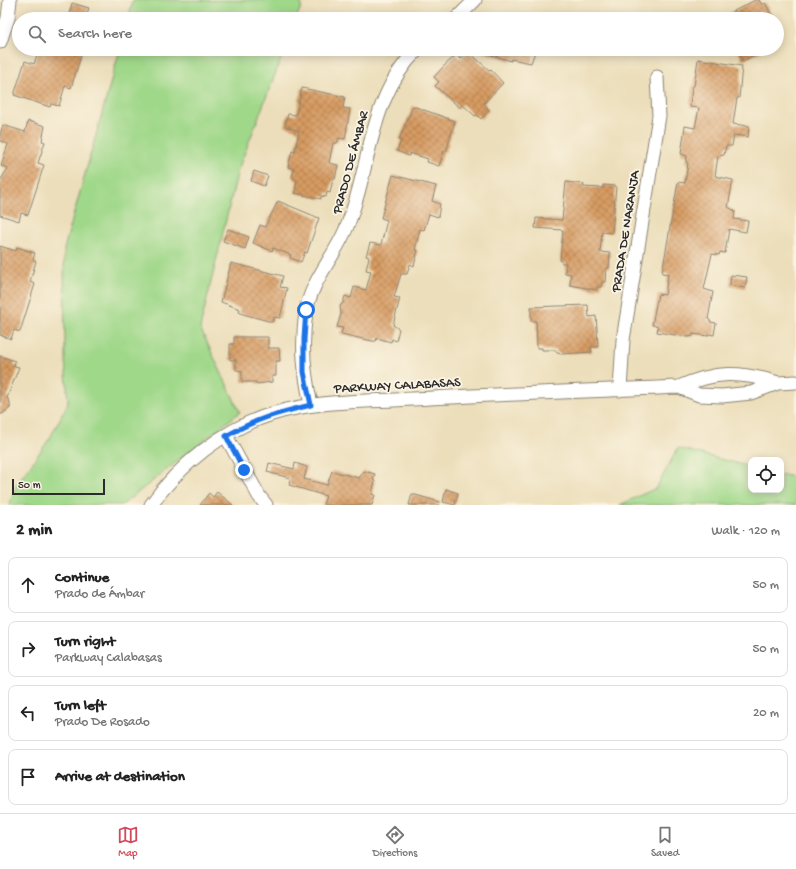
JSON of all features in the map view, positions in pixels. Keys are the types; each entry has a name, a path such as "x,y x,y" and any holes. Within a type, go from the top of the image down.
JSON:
{"street":[{"path":"0,42 8,18 10,0"},
{"path":"464,12 475,0"},
{"name":"PRADO DE ÁMBAR","path":"311,405 304,372 306,310 316,283 348,225 357,197 380,108 394,80 411,56"},
{"name":"PRADA DE NARANJA","path":"620,390 623,340 659,116 657,77"},
{"name":"PARKWAY CALABASAS","path":"151,505 161,491 179,472 202,452 226,436 247,424 272,414 311,405 679,387 695,380 716,374 736,373 778,383"},
{"name":"PARKWAY CALABASAS","path":"679,387 699,395 722,396 751,393 778,383 796,382"},
{"path":"226,436 255,489 266,505"}],"green space":[{"path":"133,0 301,0 299,12 130,12"},
{"path":"118,56 282,56 238,170 200,328 240,412 122,505 9,505 17,484 50,438 68,403 65,357 64,249"},
{"path":"678,448 748,466 748,493 784,493 784,475 796,478 796,505 620,505 656,488"}],"building":[{"path":"755,0 759,0 762,5 765,3 770,12 732,12"},
{"path":"72,3 89,8 88,12 70,12"},
{"path":"37,56 81,56 71,88 65,86 59,106 51,104 50,107 14,95 25,61 34,64"},
{"path":"455,56 461,59 464,56 474,56 490,71 491,70 503,83 484,103 489,110 481,119 477,115 475,116 462,104 460,108 435,86 439,82 434,77 443,67"},
{"path":"495,56 534,56 531,63 511,59 511,61"},
{"path":"740,56 752,56 743,61"},
{"path":"698,59 742,66 739,98 737,98 733,124 749,126 748,137 734,135 732,146 726,146 724,155 718,156 715,176 733,180 728,207 735,211 734,219 748,221 746,232 729,229 725,253 720,252 719,255 712,254 704,289 713,292 708,319 710,322 716,323 714,335 708,334 708,336 693,334 693,336 688,337 657,332 658,326 652,325 658,294 665,295 668,274 662,273 678,182 685,183 688,163 686,162 687,156 681,154 685,126 695,128 699,108 690,107 692,86 694,86"},
{"path":"302,88 345,97 343,108 350,109 345,139 339,138 337,143 333,143 329,163 338,165 335,179 333,179 330,193 327,192 326,197 321,196 321,199 295,193 297,181 292,177 294,169 288,167 292,151 295,152 299,131 285,126 288,114 296,115"},
{"path":"413,106 455,121 446,152 444,151 439,166 427,162 428,159 410,153 409,156 397,151 401,141 399,140"},
{"path":"28,121 45,126 42,141 45,142 38,163 44,165 28,215 21,213 19,221 0,215 0,181 8,168 1,166 8,144 0,141 0,134 3,125 25,132"},
{"path":"254,171 268,176 264,186 251,181"},
{"path":"393,175 436,186 432,201 440,204 438,217 429,214 424,230 420,229 415,250 418,250 414,266 410,264 407,274 401,274 394,297 400,298 393,325 399,329 396,341 392,339 391,342 377,338 376,341 372,341 341,334 343,328 337,327 341,314 340,306 343,303 345,296 351,298 354,287 366,290 371,271 366,270 369,257 366,256 370,243 381,245 387,220 381,218"},
{"path":"566,182 584,184 583,187 603,188 603,185 616,186 612,233 602,232 600,252 610,253 609,268 606,268 605,282 602,282 601,287 597,287 597,290 570,285 571,274 565,273 566,263 562,263 560,260 563,230 535,228 536,218 562,220"},
{"path":"278,201 319,218 307,253 305,252 301,262 290,258 291,255 273,248 272,251 253,243 260,225 265,227"},
{"path":"228,229 249,237 245,249 223,241"},
{"path":"0,246 16,251 17,247 35,253 33,260 36,261 30,282 35,284 20,332 14,330 11,339 0,335"},
{"path":"231,263 283,276 280,287 287,288 280,318 274,317 272,322 243,314 239,312 240,309 221,302"},
{"path":"731,275 747,277 745,288 730,285"},
{"path":"588,305 589,317 596,316 598,347 591,347 592,352 561,354 557,353 556,350 542,350 542,348 537,348 536,321 531,321 531,307"},
{"path":"234,337 268,337 268,348 279,348 280,361 276,361 276,376 272,376 272,382 256,384 256,382 242,382 242,371 236,370 236,360 230,360 230,344 234,344"},
{"path":"0,356 15,361 14,366 19,367 7,398 10,402 10,408 2,414 0,414"},
{"path":"269,463 294,469 295,463 307,467 304,479 327,485 332,471 359,478 364,471 375,474 372,494 375,495 372,505 323,505 326,496 289,485 290,478 267,472"},
{"path":"446,489 458,493 455,505 443,502"},
{"path":"217,492 233,505 200,505 209,493 213,497"},
{"path":"412,494 440,502 439,505 409,505"}],"route":[{"path":"244,470 226,436 247,424 272,414 311,405 304,372 306,310"}]}
